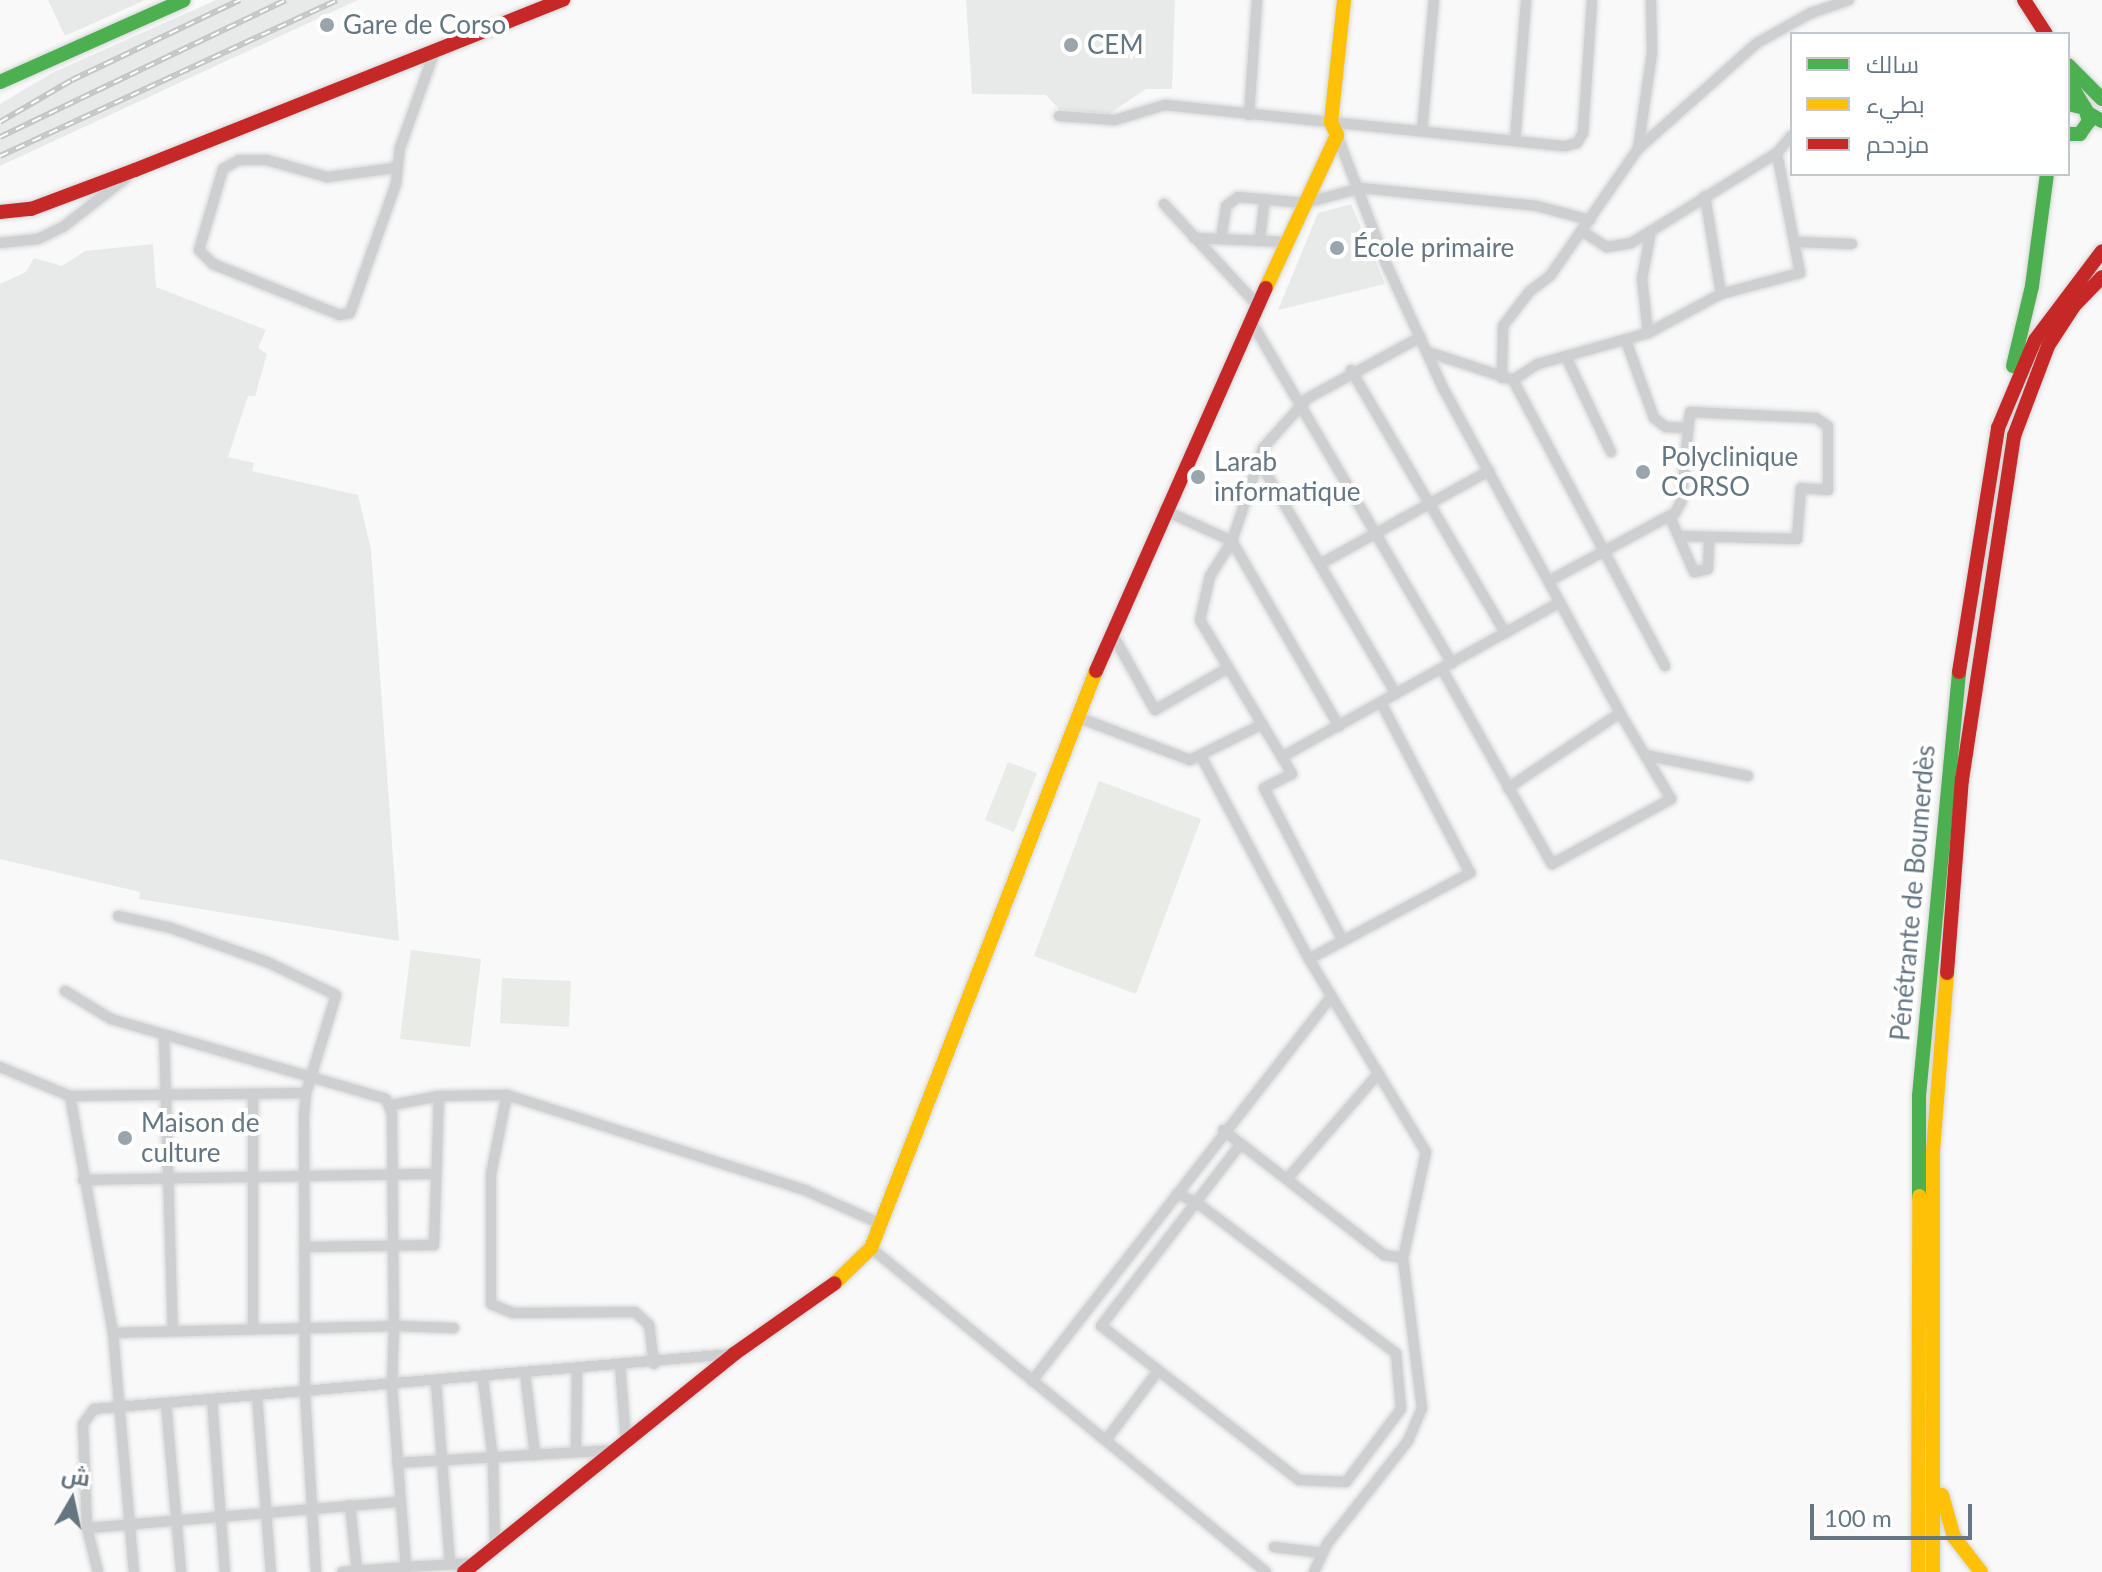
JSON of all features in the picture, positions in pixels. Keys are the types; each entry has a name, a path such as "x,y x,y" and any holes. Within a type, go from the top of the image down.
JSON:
{"main road":[{"path":"0,82 184,0"},
{"path":"0,212 31,209 135,170 563,0"},
{"path":"470,1568 734,1354 844,1276 871,1248 1077,717 1164,510 1305,203 1334,129 1344,0"},
{"path":"2024,0 2045,32"},
{"path":"2070,67 2102,99"},
{"path":"2070,83 2088,113 2088,126 2071,134"},
{"path":"2070,104 2081,105 2102,121"},
{"path":"2071,134 2102,132"},
{"path":"1998,428 2032,286 2047,176"},
{"name":"Pénétrante de Boumerdès","path":"1918,1572 1919,1096 1931,921 1956,690 1998,428 2035,340 2102,251"},
{"name":"Pénétrante de Boumerdès","path":"1933,1572 1933,1151 1962,780 2014,436 2048,346 2074,306 2102,279"},
{"path":"1933,1423 1942,1449 1949,1526 1981,1572"},
{"path":"1909,1572 1918,1509"}],"street":[{"path":"1249,115 1257,0"},
{"path":"1422,131 1434,0"},
{"path":"1515,141 1526,0"},
{"path":"1059,116 1115,120 1165,105 1334,129 1422,131 1565,146 1577,143 1583,133 1592,0"},
{"path":"1638,149 1652,53 1651,0"},
{"path":"1665,666 1607,551 1508,379 1503,326 1582,231 1638,149 1757,43 1811,13 1849,0"},
{"path":"394,168 327,177 267,160 239,160 223,169 199,250 213,264 340,315 350,313 396,184 394,168 435,49"},
{"path":"1334,129 1361,188 1385,261 1428,352 1620,713 1671,799 1552,864 1442,669"},
{"path":"1582,231 1607,247 1631,243 1777,153 1790,137"},
{"path":"1428,352 1508,379 1538,364 1648,333 1721,294 1800,273 1777,153"},
{"path":"0,243 38,239 63,227 135,170"},
{"path":"1221,239 1231,200 1305,203 1361,188 1537,206 1590,220"},
{"path":"1705,196 1721,294"},
{"path":"1260,238 1265,199"},
{"path":"1164,204 1258,306"},
{"path":"1648,333 1642,279 1651,231"},
{"path":"1194,238 1260,238 1287,242"},
{"path":"1796,242 1852,244"},
{"path":"1251,321 1452,663"},
{"path":"1343,941 1264,788 1292,774 1200,620 1210,576 1232,541 1246,490 1260,463 1263,448 1302,404 1351,370 1421,337"},
{"path":"1626,341 1654,418 1666,427 1686,428"},
{"path":"1566,357 1611,452"},
{"path":"1351,370 1432,502 1505,633"},
{"path":"1549,581 1670,517 1681,502 1686,416 1694,411 1816,418 1831,435 1828,490 1801,488 1797,539 1679,536"},
{"path":"1260,463 1322,563 1396,694"},
{"path":"1322,563 1489,471"},
{"path":"1164,510 1232,541 1339,726"},
{"path":"1670,517 1694,572 1701,574 1708,569 1709,537"},
{"path":"1282,757 1560,602"},
{"path":"1113,635 1155,710 1228,668"},
{"path":"1309,959 1470,873 1381,703"},
{"path":"1508,788 1620,713"},
{"path":"1077,717 1182,759 1202,758 1263,724"},
{"path":"1645,755 1748,776"},
{"path":"1202,758 1329,999 1426,1152 1403,1258 1422,1408 1387,1472 1323,1553 1314,1572"},
{"path":"118,916 171,928 334,991 335,1006 306,1093 305,1393 316,1572"},
{"path":"65,991 100,1015 311,1081 375,1095 392,1105 439,1096 507,1095 807,1191 881,1224"},
{"path":"1032,1381 1085,1316 1223,1130 1329,999"},
{"path":"164,1035 173,1331"},
{"path":"0,1067 70,1096 306,1093"},
{"path":"1287,1179 1377,1075"},
{"path":"253,1095 256,1176 253,1329"},
{"path":"507,1095 491,1174 491,1304 513,1313 635,1312 649,1325 654,1364"},
{"path":"70,1096 113,1333 122,1407 128,1523 134,1572"},
{"path":"306,1247 434,1245 439,1096"},
{"path":"392,1105 392,1386 406,1567"},
{"path":"1223,1130 1384,1255 1403,1258"},
{"path":"1101,1326 1236,1150"},
{"path":"83,1180 434,1174"},
{"path":"1085,1316 1299,1480 1346,1482 1401,1409 1396,1353 1196,1202 1177,1194"},
{"path":"871,1248 1266,1572"},
{"path":"113,1333 394,1326 454,1328"},
{"path":"98,1572 87,1528 85,1417 94,1409 483,1379 734,1354"},
{"path":"397,1463 493,1459 620,1446 620,1365"},
{"path":"576,1451 577,1369"},
{"path":"1106,1440 1158,1371"},
{"path":"525,1373 535,1455"},
{"path":"483,1379 493,1459 495,1546"},
{"path":"436,1382 450,1563"},
{"path":"257,1396 263,1513 271,1572"},
{"path":"212,1400 225,1572"},
{"path":"166,1403 181,1572"},
{"path":"87,1528 399,1502"},
{"path":"350,1505 357,1571"},
{"path":"1274,1547 1323,1553"},
{"path":"342,1572 450,1563 470,1568"}],"shaded area":[{"path":"48,0 145,0 65,36"},
{"path":"216,0 358,0 0,166 0,104 52,73"},
{"name":"CEM","path":"966,0 1175,0 1172,89 1146,89 1109,114 1059,109 1046,95 972,94"},
{"name":"École primaire","path":"1351,204 1385,284 1278,310 1318,213"},
{"path":"153,244 156,287 266,330 258,348 267,354 255,396 248,396 228,457 254,463 252,471 358,495 371,549 399,941 139,899 140,892 0,859 0,284 26,272 34,258 62,266 85,251"},
{"path":"1008,762 1037,773 1014,832 985,820"},
{"path":"1099,781 1201,819 1136,994 1034,956"},
{"path":"411,950 481,959 470,1047 400,1039"},
{"path":"502,978 571,981 569,1027 500,1023"}],"railway":[{"path":"0,122 72,80 240,0"},
{"path":"0,137 286,0"},
{"path":"0,156 337,0"}],"traffic: fast":[{"path":"0,82 184,0"},
{"path":"2070,67 2102,99"},
{"path":"2070,83 2088,113 2102,121"},
{"path":"2070,104 2085,108 2089,121 2080,134 2070,134"},
{"path":"2013,366 2032,286 2047,176"},
{"path":"1919,1196 1919,1096 1959,672"}],"traffic: slow":[{"path":"1266,288 1337,135 1331,122 1344,0"},
{"path":"835,1283 871,1248 1096,671"},
{"path":"1933,1572 1933,1151 1947,973"},
{"path":"1918,1572 1919,1196"},
{"path":"1942,1495 1954,1537 1981,1572"}],"traffic: jam":[{"path":"0,212 31,209 135,170 563,0"},
{"path":"2024,0 2045,32"},
{"path":"1959,672 1998,428 2035,340 2102,251"},
{"path":"1947,973 1962,780 2014,436 2048,346 2074,306 2102,277"},
{"path":"1096,671 1266,288"},
{"path":"464,1572 734,1354 835,1283"}],"place":[{"name":"Gare de Corso","path":"327,25"},
{"name":"CEM","path":"1071,45"},
{"name":"École primaire","path":"1337,248"},
{"name":"Polyclinique CORSO","path":"1643,472"},
{"name":"Larab informatique","path":"1198,477"},
{"name":"Maison de culture","path":"125,1138"}]}
